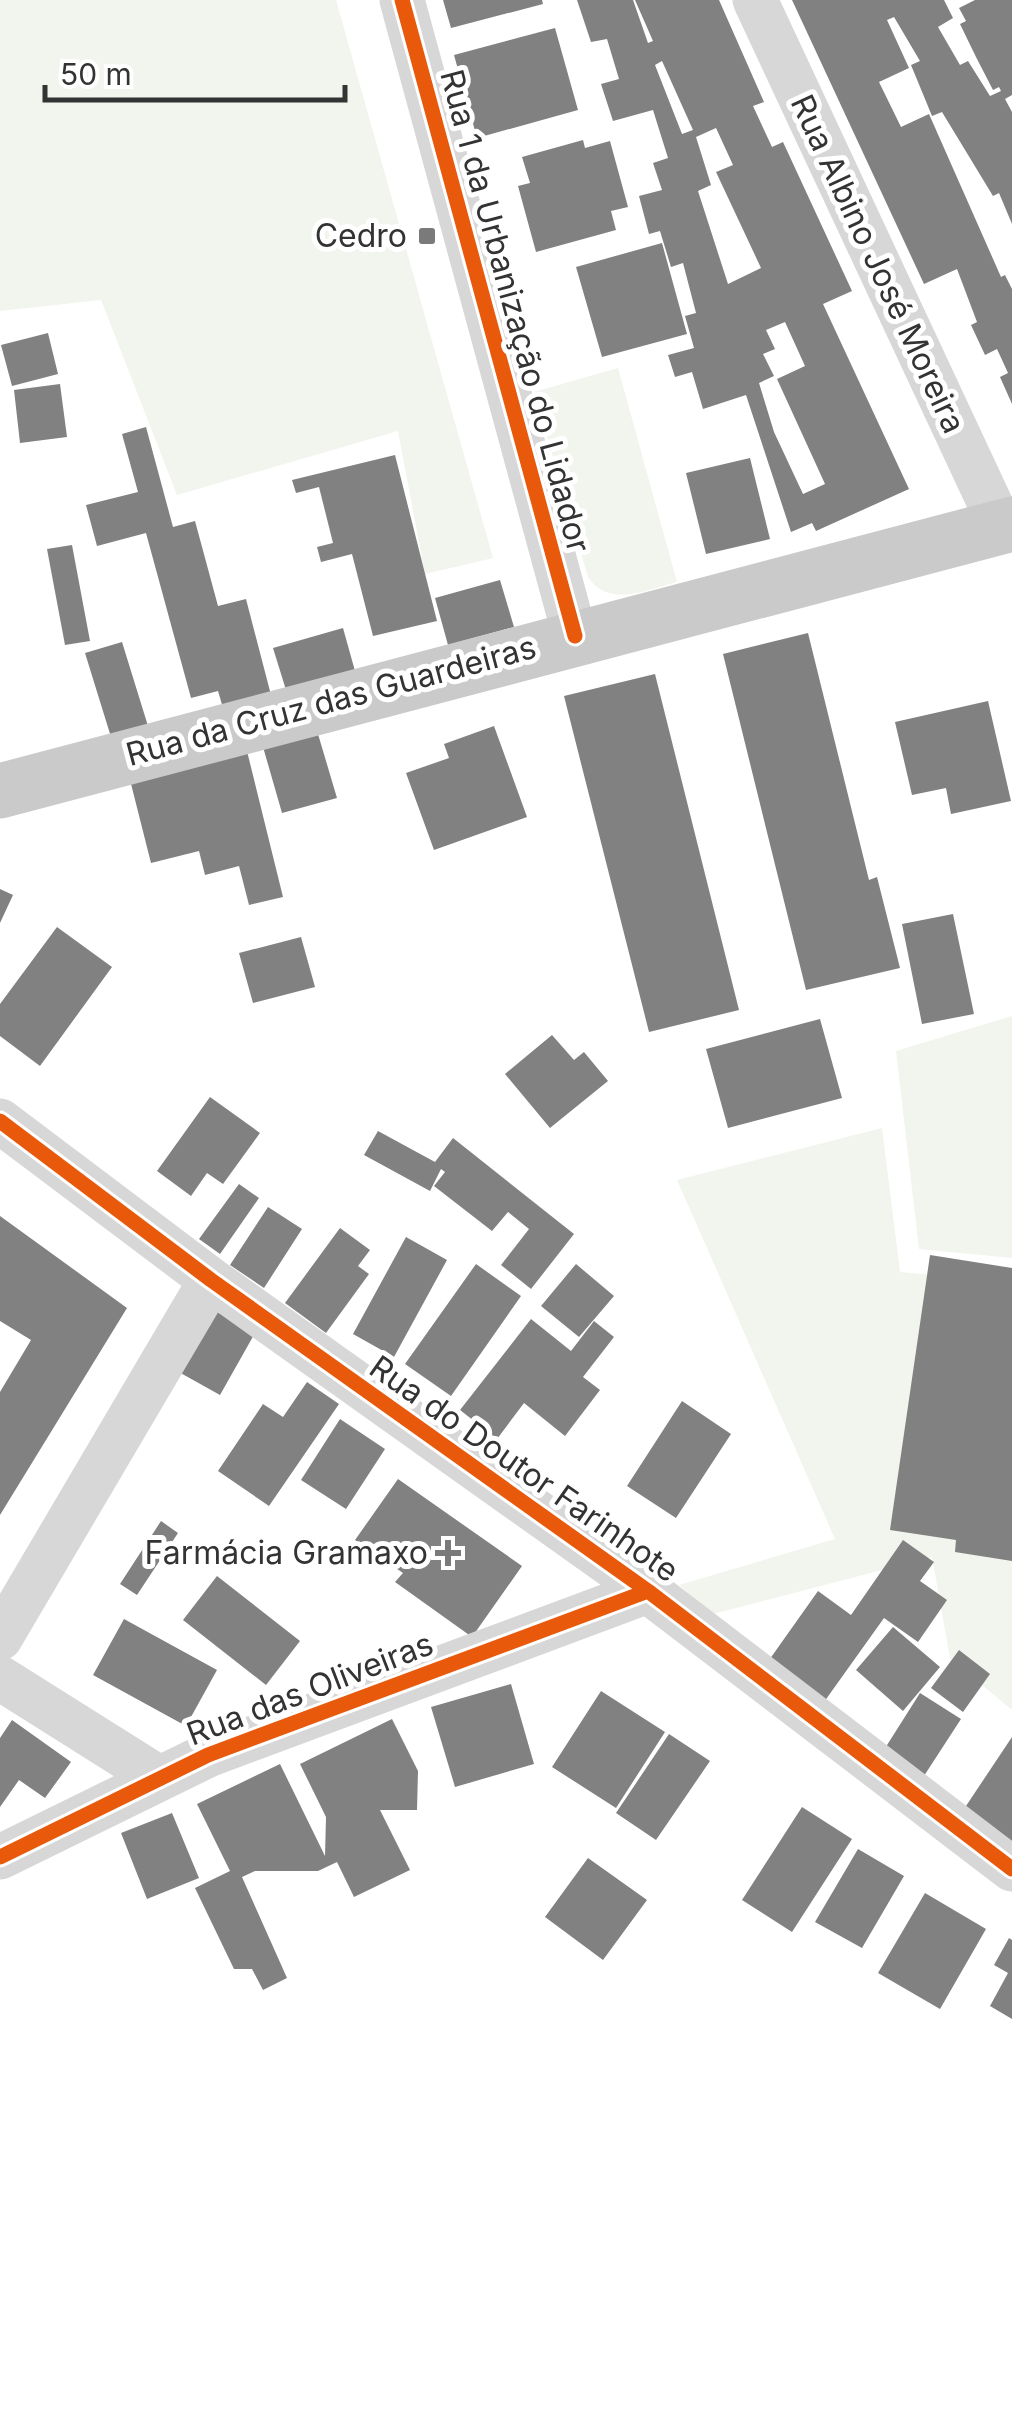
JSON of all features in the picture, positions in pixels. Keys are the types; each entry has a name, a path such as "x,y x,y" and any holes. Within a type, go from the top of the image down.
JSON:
{"main road":[{"name":"Rua da Cruz das Guardeiras","path":"0,790 575,636 1006,526"}],"street":[{"name":"Rua 1 da Urbanização do Lidador","path":"402,0 575,636"},
{"name":"Rua Albino José Moreira","path":"755,0 1006,526"},
{"name":"Rua do Doutor Farinhote","path":"0,1121 210,1280 648,1591 1012,1868"},
{"path":"0,1638 210,1280"},
{"name":"Rua das Oliveiras","path":"0,1858 208,1755 648,1591"},
{"path":"0,1678 160,1778"}],"shaded area":[{"path":"0,0 336,0 493,558 425,574 398,431 177,495 101,300 0,311"},
{"path":"618,368 677,582 630,594 607,592 588,577 534,392"},
{"path":"1012,1016 1012,1258 919,1249 896,1051"},
{"path":"882,1128 900,1272 1012,1282 1012,1710 950,1658 932,1557 713,1614 679,1585 835,1539 677,1180"}],"building":[{"path":"443,0 542,0 543,4 451,28"},
{"path":"577,0 633,0 648,43 653,41 635,0 719,0 764,102 753,106 772,147 783,142 852,291 823,304 909,489 816,531 812,523 791,532 746,395 703,409 692,372 675,377 668,355 694,348 685,316 696,313 683,263 671,267 660,231 649,234 639,196 662,190 653,163 668,158 653,110 613,121 601,84 619,79 607,39 591,42","holes":["662,61 693,130 682,134 655,65","716,128 733,165 716,172 761,268 728,284 698,191 711,185 696,137","785,322 805,366 777,379 825,484 803,494 774,432 759,383 774,376 763,354 775,349 766,330"]},
{"path":"792,0 944,0 953,18 938,27 960,65 968,61 990,96 1001,91 999,87 993,90 976,57 960,24 966,21 959,8 975,0 1012,0 1012,95 1005,99 1012,112 1012,224 999,193 993,196 942,112 932,116 911,65 920,61 894,17 887,20 909,68 879,82 901,127 929,114 1001,277 1005,275 1012,289 1012,404 1000,377 1008,373 997,349 985,355 971,325 977,322 957,269 924,284"},
{"path":"555,28 578,110 477,138 454,55"},
{"path":"583,140 585,148 610,141 628,207 611,211 616,230 536,252 518,186 530,183 522,157"},
{"path":"662,243 687,334 602,357 576,267"},
{"path":"48,333 58,374 12,386 1,345"},
{"path":"60,384 67,437 20,443 14,390"},
{"path":"146,427 173,527 195,521 218,606 246,599 271,695 223,708 218,691 191,698 146,533 97,546 86,505 138,492 122,434"},
{"path":"395,455 437,621 373,636 352,554 321,562 317,547 333,543 319,487 296,493 292,480"},
{"path":"750,458 770,539 706,554 686,473"},
{"path":"72,545 90,641 65,645 47,549"},
{"path":"500,580 514,627 448,645 435,598"},
{"path":"343,628 355,671 286,690 273,648"},
{"path":"808,633 869,880 877,877 900,968 806,990 723,654"},
{"path":"122,642 148,726 111,737 85,653"},
{"path":"655,674 739,1010 649,1032 564,696"},
{"path":"988,701 1011,801 951,814 946,788 912,795 895,722"},
{"path":"315,724 337,798 282,813 261,740"},
{"path":"494,726 527,817 434,850 406,773 449,758 444,744"},
{"path":"246,747 283,897 249,905 239,866 205,875 199,851 151,863 129,776"},
{"path":"0,889 13,895 0,923"},
{"path":"953,914 974,1014 922,1024 902,924"},
{"path":"57,927 112,967 40,1066 0,1036 0,1004"},
{"path":"301,937 315,987 253,1003 239,953"},
{"path":"820,1019 842,1098 728,1128 706,1049"},
{"path":"552,1035 574,1060 584,1052 608,1081 550,1128 505,1074"},
{"path":"210,1097 260,1133 223,1184 207,1173 191,1196 157,1171"},
{"path":"378,1131 435,1162 453,1138 574,1234 531,1289 501,1265 529,1229 508,1212 492,1231 434,1186 445,1172 441,1169 430,1191 364,1155"},
{"path":"239,1184 259,1198 220,1254 199,1239"},
{"path":"268,1207 302,1229 264,1288 230,1265"},
{"path":"0,1216 127,1308 0,1515 0,1392 31,1340 0,1321"},
{"path":"340,1228 370,1250 358,1266 369,1274 326,1333 285,1303"},
{"path":"406,1237 447,1260 394,1357 353,1334"},
{"path":"930,1255 1012,1268 1012,1561 955,1552 956,1540 890,1530"},
{"path":"476,1264 521,1296 451,1396 405,1364"},
{"path":"576,1264 614,1296 579,1337 541,1306"},
{"path":"203,1304 255,1333 220,1395 168,1366"},
{"path":"531,1319 571,1351 594,1321 614,1337 583,1377 600,1390 565,1436 524,1403 497,1439 460,1410"},
{"path":"307,1382 339,1404 269,1506 218,1471 263,1404 283,1417"},
{"path":"682,1401 731,1434 676,1518 627,1486"},
{"path":"340,1419 385,1449 346,1509 301,1480"},
{"path":"398,1479 522,1566 472,1637 395,1582 403,1573 355,1540"},
{"path":"161,1521 178,1533 137,1595 120,1584"},
{"path":"903,1540 934,1562 920,1581 947,1600 918,1642 884,1618 824,1702 767,1663 818,1591 851,1615"},
{"path":"217,1576 300,1641 266,1685 183,1620"},
{"path":"124,1619 217,1670 186,1726 93,1675"},
{"path":"893,1627 940,1667 903,1711 856,1670"},
{"path":"959,1650 990,1674 963,1712 931,1688"},
{"path":"511,1684 534,1764 455,1787 431,1707"},
{"path":"601,1691 665,1732 616,1808 552,1767"},
{"path":"920,1693 961,1719 922,1779 882,1753"},
{"path":"392,1719 418,1771 417,1810 380,1810 410,1870 354,1897 337,1862 318,1871 255,1871 242,1877 287,1978 263,1990 252,1969 234,1969 195,1888 230,1871 197,1804 280,1764 325,1856 326,1817 300,1764"},
{"path":"12,1720 71,1762 45,1798 19,1780 0,1807 0,1738"},
{"path":"669,1734 710,1761 656,1840 616,1813"},
{"path":"1012,1737 1012,1842 964,1809"},
{"path":"802,1807 852,1839 792,1932 742,1900"},
{"path":"172,1813 199,1878 147,1899 121,1833"},
{"path":"858,1849 904,1876 862,1948 815,1922"},
{"path":"588,1858 647,1900 603,1960 545,1917"},
{"path":"925,1893 986,1929 940,2009 878,1973"},
{"path":"1009,1938 1012,2019 990,2006 1008,1973 994,1965"}],"cycle path":[{"path":"402,0 575,636"},
{"path":"0,1121 211,1280 648,1591 1012,1869"},
{"path":"0,1857 208,1755 648,1591"}],"place":[{"name":"Cedro","path":"427,236"},
{"name":"Farmácia Gramaxo","path":"448,1553"}]}
